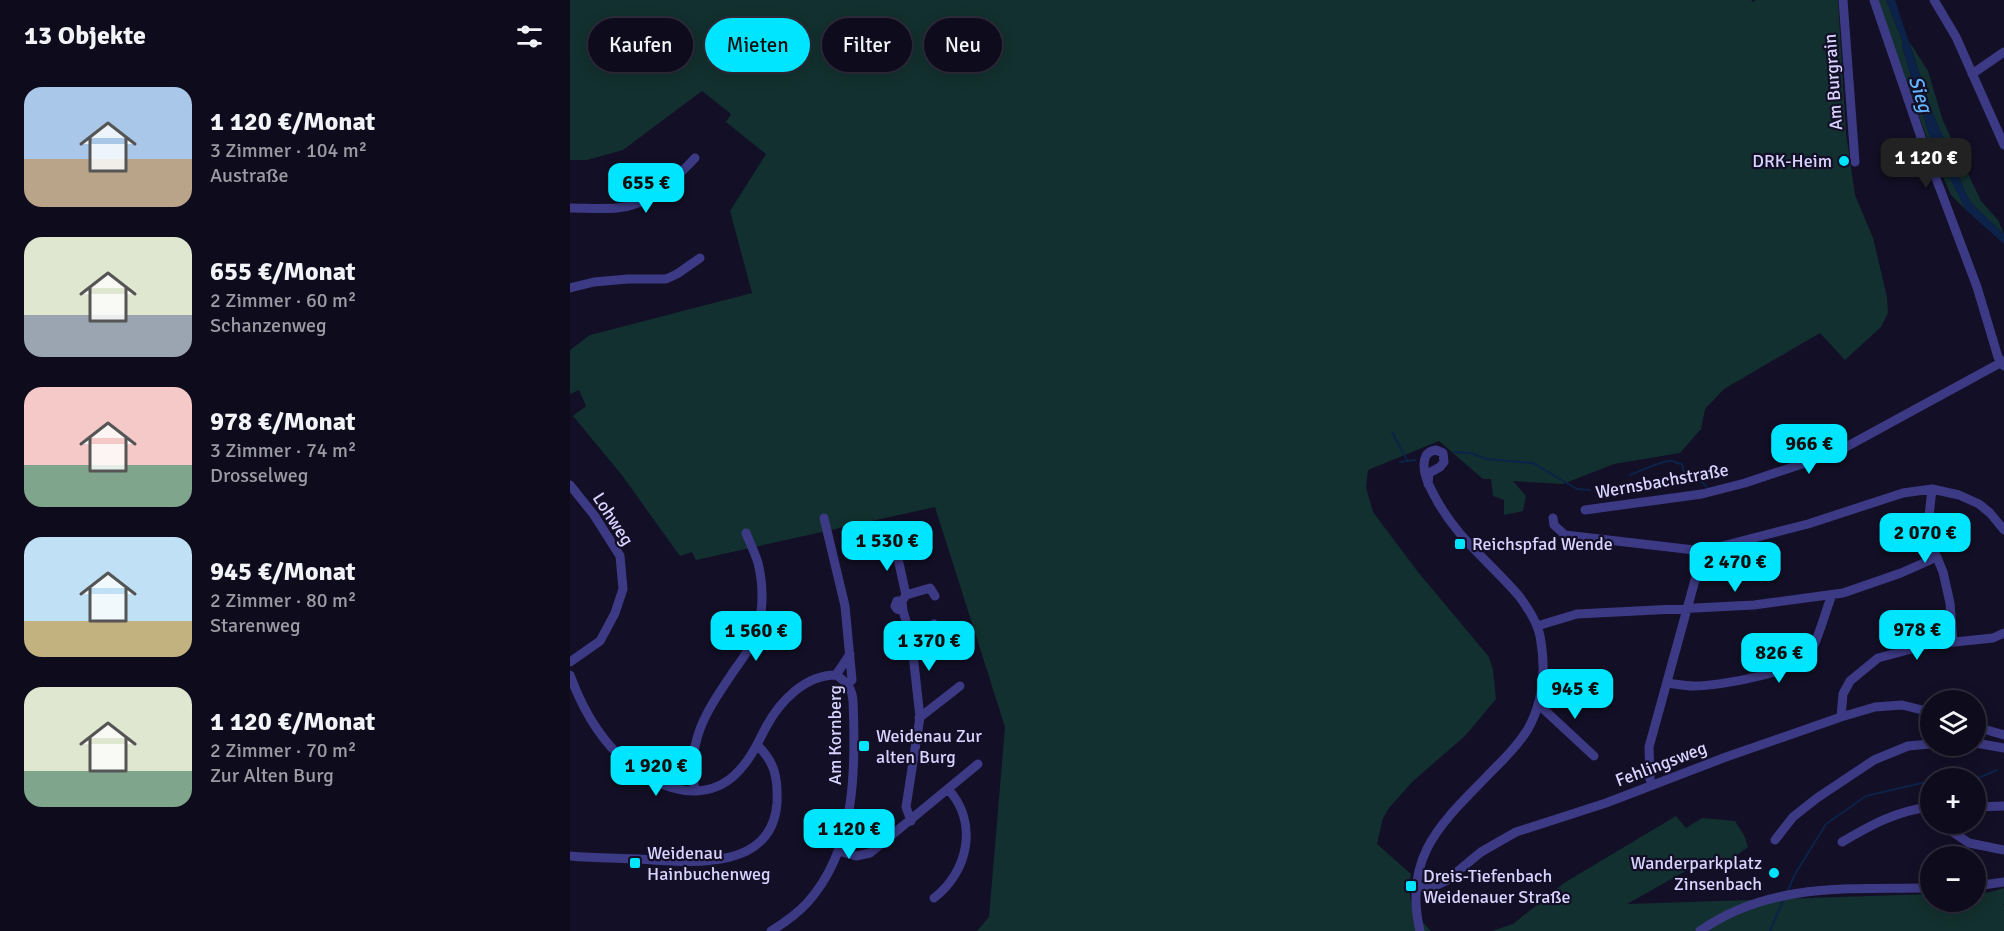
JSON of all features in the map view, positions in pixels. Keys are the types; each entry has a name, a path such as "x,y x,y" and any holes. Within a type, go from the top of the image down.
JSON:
{"street":[{"name":"Am Burgrain","path":"1844,0 1855,162"},
{"path":"1874,0 1925,149 1962,243 1998,357 2003,363"},
{"path":"1934,0 1956,37 2004,145"},
{"path":"1972,74 2004,52"},
{"path":"570,208 619,208 648,200 673,181 694,158"},
{"path":"570,288 594,282 666,279 700,258"},
{"name":"Wernsbachstraße","path":"1585,510 1702,494 1745,483 1835,453 2003,363"},
{"path":"1420,931 1416,908 1417,887 1419,868 1428,843 1444,821 1512,750 1528,728 1538,704 1544,677 1538,626 1520,597 1454,528 1428,484"},
{"name":"Lohweg","path":"570,485 594,515 620,556 623,590 615,613 600,641 570,662"},
{"path":"1553,518 1554,525 1565,535 1703,551 1808,524 1903,493 1932,489 1959,495 1979,504 2004,530"},
{"path":"1932,489 1928,525 1931,543 1943,572 1950,603 1953,641"},
{"name":"Am Kornberg","path":"771,931 807,903 826,877 839,851 850,810 854,764 853,701 852,691 848,684 852,680 850,654 844,606 824,518"},
{"path":"695,791 692,772 700,724 753,640 760,618 761,591 758,562 746,533"},
{"path":"895,545 912,642 919,718 906,807 911,821"},
{"path":"1652,784 1649,747 1703,551"},
{"path":"1538,626 1577,614 1754,605 1843,593 1937,557"},
{"path":"904,602 930,588 935,596"},
{"path":"1667,683 1694,686 1723,684 1795,665 1811,652 1832,594"},
{"path":"912,642 934,624 950,636"},
{"path":"1841,717 1843,694 1850,681 1878,658 1926,645 1993,638 2004,633"},
{"name":"Am Kornberg","path":"836,675 850,654"},
{"path":"570,675 578,697 613,750 630,765 662,785 680,791 712,789 728,781 743,766 777,710 794,693 816,678 836,675 848,684"},
{"path":"919,718 960,686"},
{"path":"1538,704 1594,756"},
{"name":"Fehlingsweg","path":"1417,887 1433,887 1446,881 1481,852 1516,832 1606,803 1652,784 1841,717 1875,707 1902,705 1920,710"},
{"path":"1986,730 2004,735"},
{"path":"570,856 704,863 746,852 762,839 773,823 777,804 777,777 768,756 757,745"},
{"path":"1775,840 1793,817 1874,760 1908,746 1920,745"},
{"path":"1986,745 2004,748"},
{"path":"839,851 856,856 870,853 978,764"},
{"path":"934,898 947,888 959,870 966,851 965,820 957,798 948,789"},
{"path":"1986,807 2004,806"},
{"path":"1842,842 1875,822 1898,813 1920,809"},
{"path":"1956,834 1969,843 2004,850"},
{"path":"1986,885 2004,882"},
{"path":"1700,931 1721,918 1756,902 1795,892 1920,888"}],"green space":[{"path":"570,0 1751,0 1753,2 1756,0 1838,0 1846,133 1855,195 1873,238 1887,297 1888,313 1881,327 1845,360 1820,333 1724,389 1705,409 1701,429 1680,453 1614,464 1563,484 1513,481 1526,496 1523,511 1504,515 1504,500 1493,496 1491,479 1483,479 1439,441 1368,470 1366,487 1373,512 1418,572 1489,657 1493,670 1496,699 1465,736 1413,781 1383,818 1377,844 1411,874 1412,906 1431,931 977,931 989,917 1005,727 935,507 696,560 692,552 680,556 621,474 573,416 586,406 579,390 570,394 570,350 590,335 752,293 730,211 766,154 726,122 731,114 702,91 623,150 587,160 570,160"},
{"path":"1877,0 1886,0 1902,40 1929,134 1966,210 1951,195 1932,152"},
{"path":"1909,41 1928,71 1943,121 1981,201 1998,220 2004,234 1973,205 1966,194 1930,106"},
{"path":"1676,816 1686,828 1702,818 1735,821 1748,847 1726,863 1691,868 1627,904 1920,894 1920,912 1986,912 1986,893 2004,888 2004,904 2002,905 2004,905 2004,931 1492,931 1513,924 1564,883"}],"water":[{"name":"Sieg","path":"1886,0 1895,0 1930,106 1966,194 1973,205 2004,234 2004,244 1966,210 1950,179 1929,134 1902,40"}],"waterway":[{"path":"1392,432 1407,460"},
{"path":"1454,452 1471,453 1486,459 1533,463 1577,489 1590,490"},
{"path":"1400,462 1415,460"},
{"path":"1630,475 1669,461 1682,464 1684,472"},
{"path":"1690,474 1696,476 1707,487"},
{"path":"1986,775 1997,770"},
{"path":"1787,893 1795,874 1826,824 1866,796 1920,783"},
{"path":"1770,931 1784,898"}],"place":[{"name":"DRK-Heim","path":"1844,161"},
{"name":"Reichspfad Wende","path":"1460,544"},
{"name":"Weidenau Zur alten Burg","path":"864,746"},
{"name":"Weidenau Hainbuchenweg","path":"635,863"},
{"name":"Wanderparkplatz Zinsenbach","path":"1774,873"},
{"name":"Dreis-Tiefenbach Weidenauer Straße","path":"1411,886"}]}
